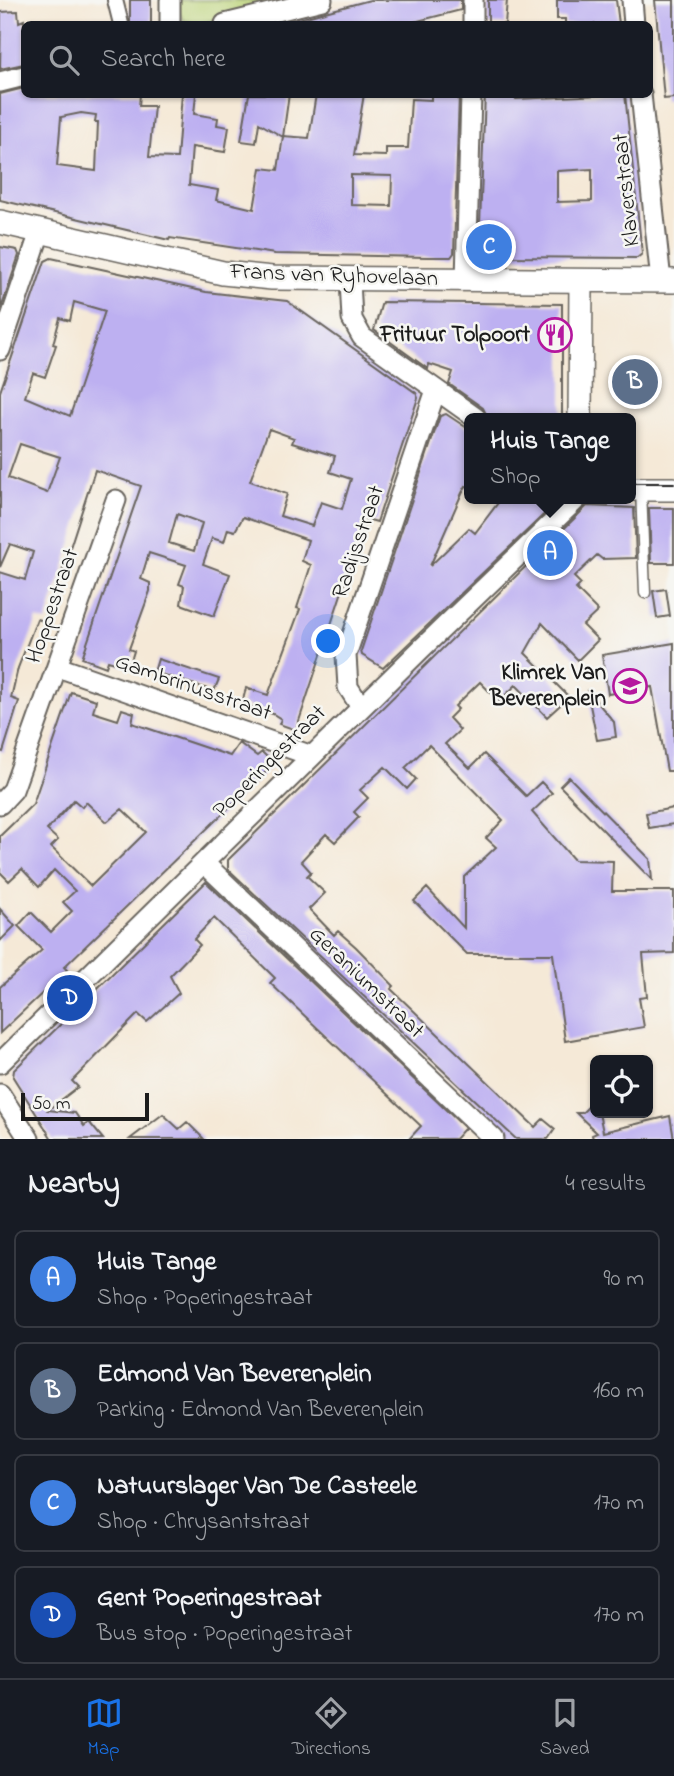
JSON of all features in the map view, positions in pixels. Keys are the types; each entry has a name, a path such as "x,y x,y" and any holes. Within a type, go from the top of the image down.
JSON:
{"street":[{"path":"115,0 120,21"},
{"path":"170,0 170,21"},
{"path":"237,21 322,0"},
{"path":"472,21 473,0"},
{"path":"632,0 634,21"},
{"path":"0,82 21,77"},
{"path":"466,280 471,98"},
{"name":"Klaverstraat","path":"643,98 667,281"},
{"name":"Frans van Ryhovelaan","path":"0,222 223,273 351,280 667,281"},
{"path":"0,350 40,232"},
{"path":"351,280 352,319 356,330 469,413"},
{"path":"580,413 581,281"},
{"name":"Radijsstraat","path":"361,707 348,687 346,654 436,390"},
{"path":"636,488 674,489"},
{"name":"Hoppestraat","path":"0,804 13,790 116,500"},
{"name":"Poperingestraat","path":"0,1063 361,707 573,504"},
{"name":"Gambrinusstraat","path":"58,667 312,756"},
{"name":"Geraniumstraat","path":"204,863 494,1139"},
{"path":"0,1094 29,1139"}],"lane":[{"path":"636,488 645,593"}],"green space":[{"path":"178,0 297,0 212,21 184,21 178,12"}],"building":[{"path":"130,0 151,0 151,21 130,21"},
{"path":"370,0 461,0 461,10 418,21 295,20"},
{"path":"488,0 507,0 505,21 488,21"},
{"path":"557,0 616,0 619,21 557,19"},
{"path":"655,0 674,0 674,98 664,99"},
{"path":"18,11 19,22 21,21 21,65 0,69 1,12"},
{"path":"21,89 21,98 140,98 139,106 154,106 149,157 177,158 182,98 196,98 194,114 218,118 217,125 229,127 225,152 192,147 189,185 218,190 216,200 254,209 261,168 278,170 283,136 309,138 315,98 363,98 354,155 386,156 386,148 408,148 411,99 459,98 454,253 451,257 275,254 170,238 169,240 0,200 0,94","holes":["81,113 96,115 96,171 57,166 61,117","351,175 392,176 391,206 351,205"]},
{"path":"248,98 288,98 283,137 259,123 256,143 241,141"},
{"path":"485,98 625,98 642,254 637,258 485,257 479,251","holes":["592,169 592,201 557,202 557,171"]},
{"path":"0,247 17,250 19,255 1,309"},
{"path":"51,258 206,292 287,301 416,393 418,398 377,522 366,519 296,730 279,724 281,719 273,714 242,704 246,688 268,695 300,609 297,608 311,565 302,561 308,540 243,517 235,531 228,529 224,542 212,538 203,564 230,574 214,616 181,604 184,586 179,584 186,565 149,553 141,579 150,583 150,591 129,649 134,651 129,667 108,661 106,667 82,658 141,486 95,470 46,622 37,619 18,668 11,698 19,701 3,752 0,751 0,572 25,580 33,552 10,544 0,567 0,392 45,261","holes":["74,302 105,311 70,416 25,397 33,373 45,377 56,345 53,344 60,318 70,321","269,429 294,438 292,443 335,456 330,472 351,479 342,509 321,502 312,526 280,516 287,494 250,481","20,444 60,457 47,493 8,478","177,514 202,523 194,551 169,543"]},
{"path":"382,302 562,304 562,413 486,413 483,408 449,384 453,372 429,364 428,369 374,330"},
{"path":"446,414 464,426 464,490 430,566 469,528 475,533 497,504 555,504 383,668 362,655 361,651 440,416"},
{"path":"587,506 634,508 636,558 602,559 597,555 574,577 581,584 576,589 598,611 583,625 598,640 578,660 542,623 525,653 569,697 547,717 516,685 499,701 480,682 455,706 458,709 449,718 460,730 445,744 470,768 484,754 526,796 541,782 552,793 532,812 574,860 613,861 612,891 674,891 674,953 643,954 647,997 639,998 644,1027 565,1041 553,954 467,954 414,901 427,888 464,928 464,877 496,847 486,838 503,820 429,745 405,768 416,779 407,789 385,767 360,790 368,798 354,812 359,817 335,842 326,834 301,861 311,872 307,876 325,893 309,909 334,935 338,931 356,947 394,986 391,989 535,1127 543,1119 555,1129 548,1139 516,1139 228,869 228,860"},
{"path":"649,508 674,508 674,563 651,563"},
{"path":"666,589 670,616 657,618 653,591"},
{"path":"674,643 674,771 667,771 652,687 608,694 602,655"},
{"path":"158,659 219,679 214,691 154,672"},
{"path":"587,690 614,722 616,737 597,740"},
{"path":"71,692 96,700 93,712 118,720 122,709 134,713 132,723 230,756 239,743 257,756 262,752 274,764 64,967 67,970 0,1033 0,987 42,950 18,926 31,912 51,932 72,911 63,902 75,891 54,870 39,887 22,869 9,881 0,872 0,836 33,804","holes":["74,800 82,807 86,802 107,822 122,809 146,832 91,886 51,847 58,840 47,830"]},
{"path":"569,777 650,859 652,880 560,786"},
{"path":"674,808 674,824 649,828 646,813"},
{"path":"206,882 465,1128 455,1139 409,1139 421,1126 270,983 275,978 214,918 194,939 200,945 170,976 179,993 147,1022 138,1014 72,1081 78,1087 48,1110 75,1113 84,1126 89,1122 103,1139 52,1139 13,1077 14,1070"},
{"path":"0,909 15,926 0,941"},
{"path":"590,1105 590,1118 600,1118 603,1132 670,1116 674,1139 593,1139 592,1135 597,1133 576,1113 582,1113"},
{"path":"163,1114 179,1129 187,1122 204,1139 130,1139"}],"tram line":[{"path":"636,483 674,483"}],"place":[{"name":"Natuurslager Van De Casteele","path":"489,247"},
{"name":"Frituur Tolpoort","path":"555,335"},
{"name":"Edmond Van Beverenplein","path":"635,382"},
{"name":"Huis Tange","path":"550,553"},
{"name":"Klimrek Van Beverenplein","path":"630,686"},
{"name":"Gent Poperingestraat","path":"70,998"}]}
